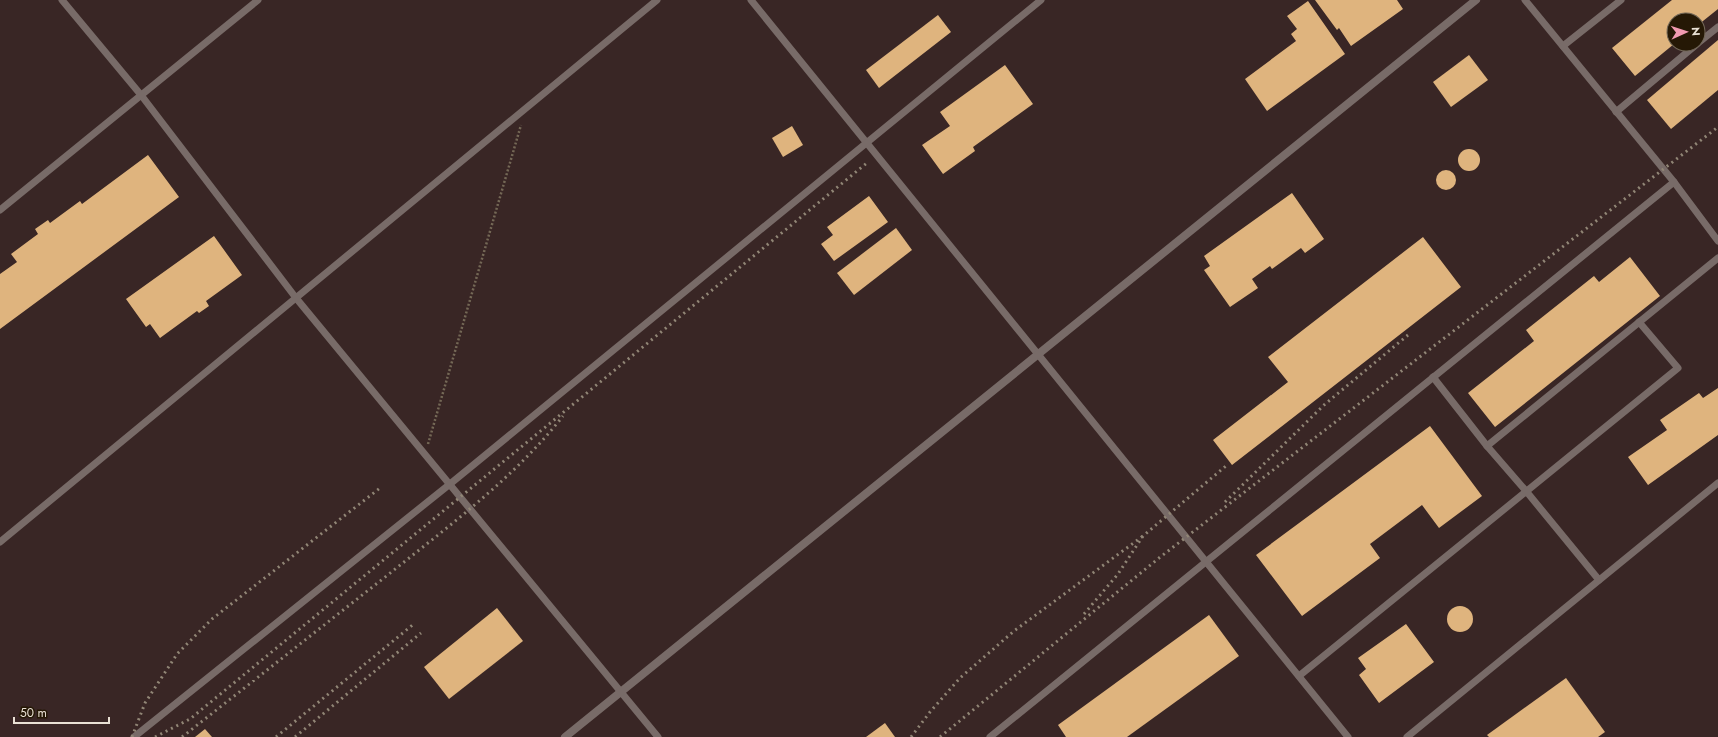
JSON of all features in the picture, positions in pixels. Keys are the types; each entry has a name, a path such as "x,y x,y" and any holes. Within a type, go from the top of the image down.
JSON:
{"street":[{"path":"565,737 1476,0"}],"lane":[{"path":"62,0 141,95 296,298 658,737"},
{"path":"0,210 258,0"},
{"path":"0,542 657,0"},
{"path":"751,0 1348,737"},
{"path":"134,737 450,484 1041,0"},
{"path":"1525,0 1674,182 1718,240"},
{"path":"1563,46 1621,0"},
{"path":"1706,37 1718,27"},
{"path":"1616,112 1688,52"},
{"path":"990,737 1674,182"},
{"path":"1487,446 1718,258"},
{"path":"1299,676 1678,368 1639,322"},
{"path":"1433,377 1487,446 1599,580"},
{"path":"1407,737 1718,483"}],"path":[{"path":"425,454 525,109"}],"shaded area":[{"path":"0,0 1718,0 1718,737 0,737"}],"building":[{"path":"1315,0 1397,0 1403,9 1351,46 1339,28 1337,30"},
{"path":"1672,0 1718,0 1718,9 1706,19 1706,12 1666,12 1666,51 1635,76 1612,48"},
{"path":"1308,1 1345,54 1267,111 1245,79 1296,41 1291,34 1297,29 1287,16"},
{"path":"938,15 951,32 879,88 866,70"},
{"path":"1718,40 1718,90 1671,129 1647,100 1704,52 1706,52 1706,50"},
{"path":"1469,55 1488,80 1451,107 1433,82"},
{"path":"1005,65 1033,104 973,147 975,151 943,174 922,145 950,126 940,112"},
{"path":"792,126 803,145 783,157 772,138"},
{"path":"1469,149 1473,150 1479,156 1479,164 1473,170 1469,171 1465,170 1459,164 1458,160 1459,156 1465,150"},
{"path":"148,155 179,197 0,329 0,274 17,262 11,254 38,234 35,229 48,220 50,223 80,201 82,204"},
{"path":"1442,170 1450,170 1456,176 1456,184 1450,190 1442,190 1436,184 1436,176"},
{"path":"1292,193 1324,239 1305,253 1301,248 1272,269 1270,266 1252,279 1258,288 1230,307 1204,270 1210,266 1204,256"},
{"path":"869,196 888,222 834,261 821,244 833,235 827,227"},
{"path":"896,228 912,250 854,295 837,273"},
{"path":"214,236 242,275 206,301 209,306 199,313 197,311 160,338 150,324 146,327 126,299"},
{"path":"1423,237 1461,287 1232,465 1213,440 1288,382 1268,357"},
{"path":"1630,257 1660,296 1495,427 1468,393 1534,341 1526,330 1594,276 1599,282"},
{"path":"1718,388 1718,435 1648,485 1628,457 1667,430 1660,420 1699,393 1703,398"},
{"path":"1430,426 1482,496 1439,528 1422,505 1370,544 1380,558 1302,616 1256,555"},
{"path":"1460,606 1470,609 1473,619 1470,629 1460,632 1450,629 1447,619 1450,609"},
{"path":"497,608 523,641 449,699 424,667"},
{"path":"1209,615 1239,656 1127,737 1066,737 1058,725"},
{"path":"1406,624 1434,662 1379,703 1359,675 1366,669 1358,658"},
{"path":"1566,678 1605,732 1598,737 1489,737 1487,735"},
{"path":"885,723 895,737 866,737"},
{"path":"205,729 212,737 195,737"}],"railway":[{"path":"940,737 1159,558 1718,127"},
{"path":"155,737 190,719 868,162"},
{"path":"1225,502 1324,405 1408,335"},
{"path":"182,737 458,519 524,460 563,416"},
{"path":"1084,614 1118,574 1143,536 1227,465"},
{"path":"132,737 145,703 177,654 212,619 380,488"},
{"path":"911,737 930,712 960,678 1014,631 1143,536"},
{"path":"276,737 415,623"},
{"path":"295,737 421,633"}]}
